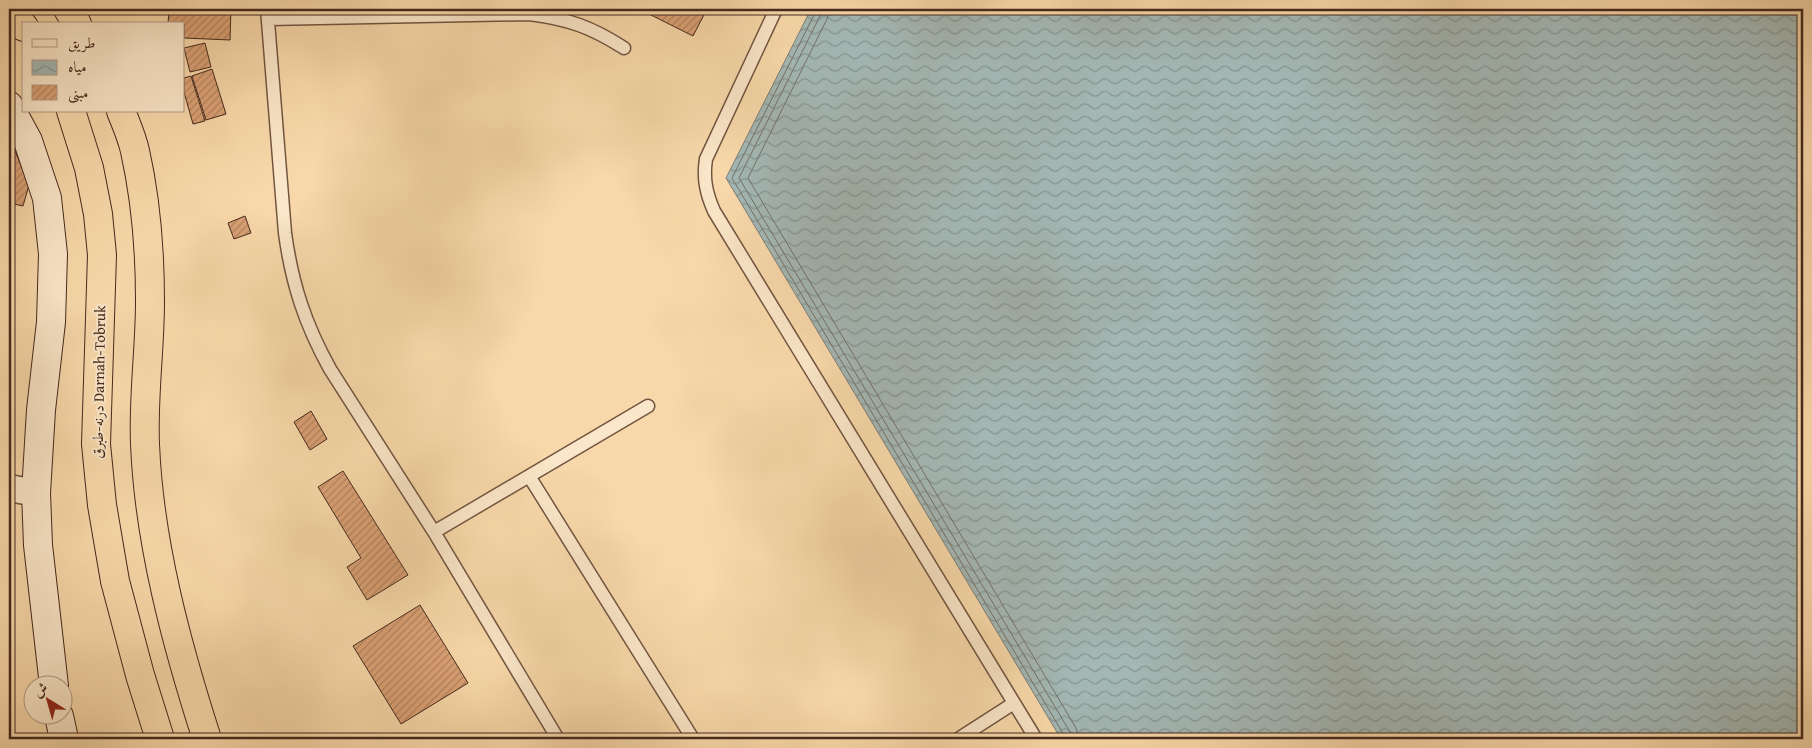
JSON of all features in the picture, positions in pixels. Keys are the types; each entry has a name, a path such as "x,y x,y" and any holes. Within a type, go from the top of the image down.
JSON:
{"highway":[{"path":"68,9 76,22"},
{"path":"9,10 22,26"},
{"name":"درنه-طبرق Darnah-Tobruk","path":"72,112 90,168 98,214 102,255 96,444 102,504 115,581 140,675 160,739"},
{"path":"121,112 134,149 143,193 149,242 150,302 145,390 145,445 150,502 162,573 184,667 207,739"}],"street":[{"path":"9,106 28,141 47,198 53,254 51,322 41,410 36,493 38,544 53,676"},
{"path":"9,488 36,493"},
{"path":"61,726 64,739"}],"lane":[{"path":"776,9 706,158 704,171 708,198 714,211 1036,739"},
{"path":"558,739 434,532 330,369 304,317 296,290 287,243 267,14 558,13 603,35 624,48"},
{"path":"434,532 648,406"},
{"path":"529,476 694,739"},
{"path":"958,739 1014,703"}],"water":[{"path":"811,9 1803,9 1803,739 1061,739 726,178"}],"building":[{"path":"169,9 231,9 230,40 185,38 185,22 168,22"},
{"path":"639,9 707,9 693,36"},
{"path":"205,43 211,67 190,72 185,48"},
{"path":"212,69 226,114 206,120 192,76"},
{"path":"191,76 205,121 193,124 185,96 185,78"},
{"path":"9,136 29,185 23,206 9,203"},
{"path":"245,216 251,233 234,239 228,223"},
{"path":"311,411 327,439 310,450 294,422"},
{"path":"343,471 408,575 367,600 347,567 361,558 318,487"},
{"path":"420,605 468,683 401,724 353,646"}]}
